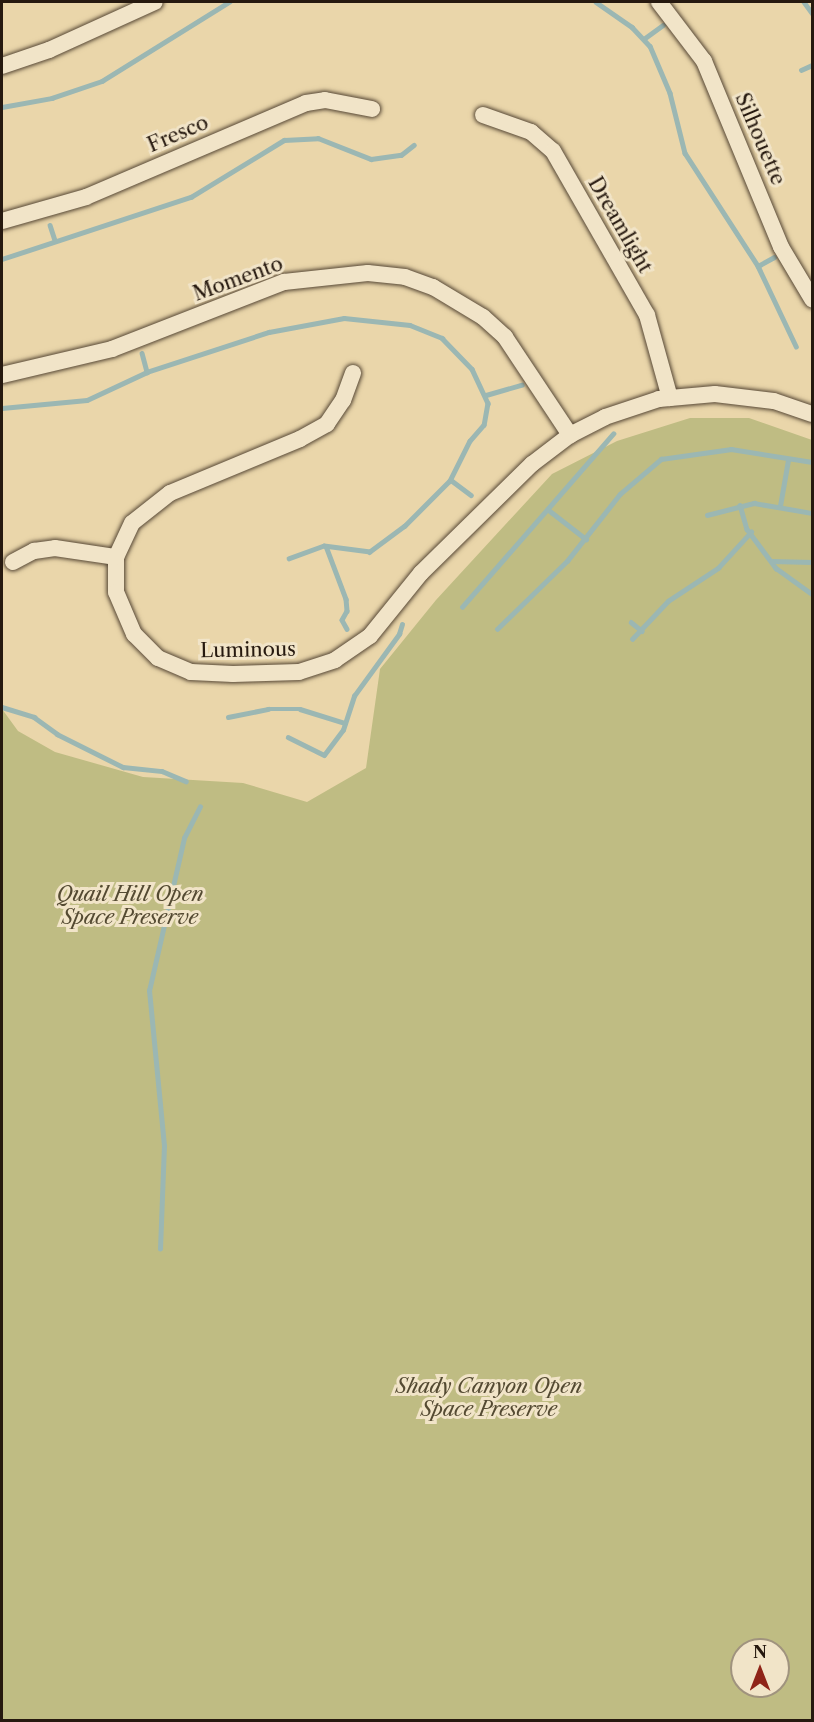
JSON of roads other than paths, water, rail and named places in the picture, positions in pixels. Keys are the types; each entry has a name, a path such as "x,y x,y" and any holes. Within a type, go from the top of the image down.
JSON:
{"street":[{"path":"2,66 50,50 155,2"},
{"name":"Silhouette","path":"659,2 704,62 782,247 813,299"},
{"name":"Fresco","path":"2,221 43,212 86,197 306,104 325,100 372,109"},
{"name":"Dreamlight","path":"483,116 531,132 553,152 647,315 670,398"},
{"name":"Momento","path":"2,375 112,349 255,290 284,282 368,273 405,277 433,287 483,317 505,337 570,435"},
{"name":"Luminous","path":"353,373 343,400 327,423 154,503 132,524 116,557 116,592 124,617 147,650 165,662 202,674 309,670 335,660 366,640 432,561 532,464 570,435 604,417 670,398 715,394 747,397 813,414"},
{"path":"13,562 34,551 55,548 116,557"}],"waterway":[{"path":"2,107 52,98 102,81 229,2"},
{"path":"596,2 632,27 650,46 670,93 685,153 758,266 796,346"},
{"path":"804,2 812,13"},
{"path":"645,38 663,25"},
{"path":"801,70 812,65"},
{"path":"2,259 191,197 284,140 318,138 371,159 401,155 414,145"},
{"path":"50,225 55,240"},
{"path":"758,266 774,257"},
{"path":"2,408 87,400 147,372 269,332 344,318 410,325 442,338 472,369 488,403 484,425 470,441 450,481 405,526 370,552 324,546 289,559"},
{"path":"142,353 147,372"},
{"path":"486,395 522,385"},
{"path":"462,607 613,434"},
{"path":"497,629 567,561 620,494 661,459 731,449 812,462"},
{"path":"780,506 788,460"},
{"path":"451,480 471,495"},
{"path":"707,515 754,503 812,513"},
{"path":"740,505 747,529 776,568 812,594"},
{"path":"550,511 586,539"},
{"path":"632,639 668,601 718,568 751,532"},
{"path":"326,546 346,599 347,611 342,620 347,629"},
{"path":"771,561 812,562"},
{"path":"631,622 642,631"},
{"path":"288,737 324,755 343,730 354,696 399,634 402,624"},
{"path":"2,707 34,717 57,734 123,767 162,771 186,781"},
{"path":"228,717 268,709 300,709 345,723"},
{"path":"160,1249 164,1146 149,991 184,838 200,807"}],"park label":[{"name":"Quail Hill Open Space Preserve","path":"130,906"},
{"name":"Shady Canyon Open Space Preserve","path":"489,1398"}]}
